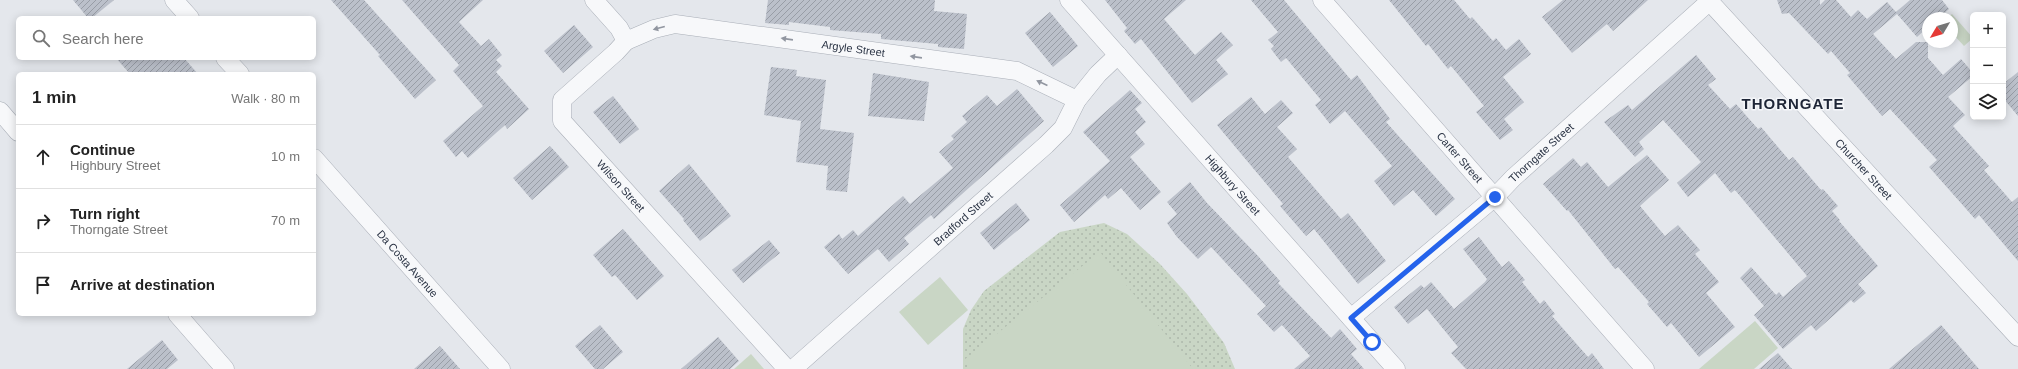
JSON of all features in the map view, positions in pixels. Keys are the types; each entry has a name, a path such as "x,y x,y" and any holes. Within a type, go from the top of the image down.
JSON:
{"street":[{"path":"174,0 188,16"},
{"path":"594,0 619,28 626,41"},
{"name":"Highbury Street","path":"1069,0 1396,369"},
{"name":"Carter Street","path":"1322,0 1645,369"},
{"name":"Thorngate Street","path":"1351,318 1495,197 1513,178 1711,1"},
{"name":"Churcher Street","path":"1711,1 2018,337"},
{"name":"Argyle Street","path":"626,41 654,29 676,24 1017,71 1078,100"},
{"name":"Wilson Street","path":"626,41 616,52 562,100 562,121 787,369"},
{"name":"Bradford Street","path":"793,369 1046,145 1063,128 1078,100 1098,74 1118,55"},
{"path":"227,60 238,72"},
{"path":"0,111 16,130"},
{"name":"Da Costa Avenue","path":"316,160 501,369"},
{"path":"179,316 225,369"}],"green space":[{"path":"1958,21 1970,35 1970,41 1964,46 1958,40"},
{"path":"1104,223 1127,234 1160,264 1187,294 1224,343 1235,369 963,369 963,329 971,310 984,291 1060,232"},
{"path":"1100,252 1193,369 971,369 964,360"},
{"path":"940,277 968,310 928,345 899,312"},
{"path":"1755,321 1778,348 1754,369 1699,369"},
{"path":"751,354 764,369 734,369"}],"building":[{"path":"73,0 114,0 94,16 86,16"},
{"path":"331,0 364,0 436,80 415,99 378,56 380,55"},
{"path":"402,0 483,0 459,22 481,46 489,39 502,55 496,60 502,66 496,72 529,109 507,129 505,125 468,158 462,151 456,157 443,141 483,106 453,71 459,65"},
{"path":"768,0 935,0 934,11 967,14 964,49 938,47 938,44 881,39 881,34 830,30 830,27 789,22 789,25 765,23"},
{"path":"1105,0 1186,0 1164,19 1195,55 1221,32 1233,45 1216,60 1228,74 1192,103 1141,39 1135,44 1124,31 1127,28"},
{"path":"1251,0 1284,0 1351,80 1357,75 1390,119 1386,122 1455,199 1436,216 1413,190 1394,206 1374,181 1392,166 1345,111 1330,124 1315,105 1321,100 1286,58 1281,62 1271,49 1274,46 1268,40 1278,32"},
{"path":"1389,0 1454,0 1470,19 1472,17 1493,41 1496,38 1506,50 1519,39 1531,54 1503,77 1524,102 1504,119 1513,130 1500,140 1476,112 1484,106 1451,66 1448,69 1428,44 1426,46"},
{"path":"1563,0 1648,0 1613,31 1607,24 1572,53 1542,17"},
{"path":"1777,0 1820,0 1820,5 1825,0 1836,0 1851,17 1858,10 1867,19 1887,2 1896,12 1910,0 1942,0 1949,9 1946,12 1922,12 1922,32 1917,37 1897,14 1873,34 1896,59 1916,42 1922,42 1922,48 1928,48 1928,58 1943,75 1961,59 1970,70 1970,79 1948,97 1965,115 1953,126 1989,166 1984,170 2012,202 2018,197 2018,261 1979,215 1975,219 1929,167 1937,160 1890,109 1882,116 1847,75 1850,73 1831,51 1828,54 1789,13 1782,14"},
{"path":"1050,12 1078,46 1053,67 1025,33"},
{"path":"574,25 593,47 563,73 544,51"},
{"path":"1696,55 1716,79 1708,85 1730,109 1736,104 1758,129 1761,127 1789,160 1793,157 1821,190 1823,189 1838,206 1832,211 1878,266 1858,284 1866,293 1854,303 1851,300 1816,331 1811,325 1783,349 1754,315 1764,306 1740,278 1751,267 1776,295 1779,292 1783,297 1807,276 1735,190 1731,193 1715,173 1688,197 1677,183 1701,162 1663,120 1639,142 1644,149 1635,157 1604,122 1628,105 1632,110"},
{"path":"118,60 186,60 196,72 128,72"},
{"path":"771,67 797,70 796,76 826,80 820,129 854,133 847,192 826,190 828,166 796,162 801,121 764,115"},
{"path":"2018,72 2018,116 2006,102 2006,82"},
{"path":"873,73 929,82 924,121 868,116"},
{"path":"1017,89 1044,121 934,219 931,215 904,238 909,244 889,262 878,249 848,274 824,247 839,234 842,239 853,230 858,236 903,196 910,204 953,168 939,152 954,139 951,136 967,122 962,116 987,95 997,106"},
{"path":"1130,90 1142,103 1135,109 1146,122 1135,132 1145,144 1130,157 1161,192 1140,210 1121,188 1108,199 1105,195 1074,222 1060,205 1110,161 1083,132"},
{"path":"613,96 639,129 620,144 593,112"},
{"path":"1251,97 1265,114 1281,100 1293,113 1277,127 1297,149 1288,157 1341,219 1348,213 1386,261 1358,284 1314,229 1306,236 1280,206 1283,204 1217,125"},
{"path":"550,146 569,167 532,200 513,178"},
{"path":"1647,155 1669,180 1640,206 1665,236 1678,225 1700,250 1695,254 1719,282 1706,293 1735,327 1699,357 1671,323 1667,327 1647,304 1649,302 1618,267 1615,269 1568,210 1567,211 1543,184 1573,158 1581,167 1587,162 1608,187"},
{"path":"689,164 731,216 700,241 683,220 684,219 659,191"},
{"path":"1190,182 1207,203 1280,281 1278,283 1331,338 1340,329 1357,349 1351,354 1364,369 1294,369 1310,356 1282,325 1274,332 1257,314 1266,306 1211,247 1198,259 1177,237 1167,223 1177,214 1167,202"},
{"path":"1016,203 1030,220 994,250 980,233"},
{"path":"623,229 664,276 637,300 615,275 612,277 593,255"},
{"path":"1479,237 1502,267 1509,261 1525,280 1522,282 1540,304 1544,300 1555,314 1552,316 1588,357 1592,353 1604,369 1466,369 1451,353 1458,347 1427,309 1408,324 1394,307 1421,285 1424,288 1431,282 1454,309 1485,282 1487,279 1463,249"},
{"path":"769,240 780,253 743,283 732,270"},
{"path":"600,325 623,352 603,369 595,369 575,346"},
{"path":"1941,325 1979,369 1889,369"},
{"path":"718,337 739,361 730,369 681,369"},
{"path":"162,340 178,360 167,369 127,369"},
{"path":"440,346 460,369 414,369"},
{"path":"1778,353 1792,369 1759,369"}],"district":[{"name":"THORNGATE","path":"1793,104"}],"route":[{"path":"1372,342 1351,318 1495,197"}]}
